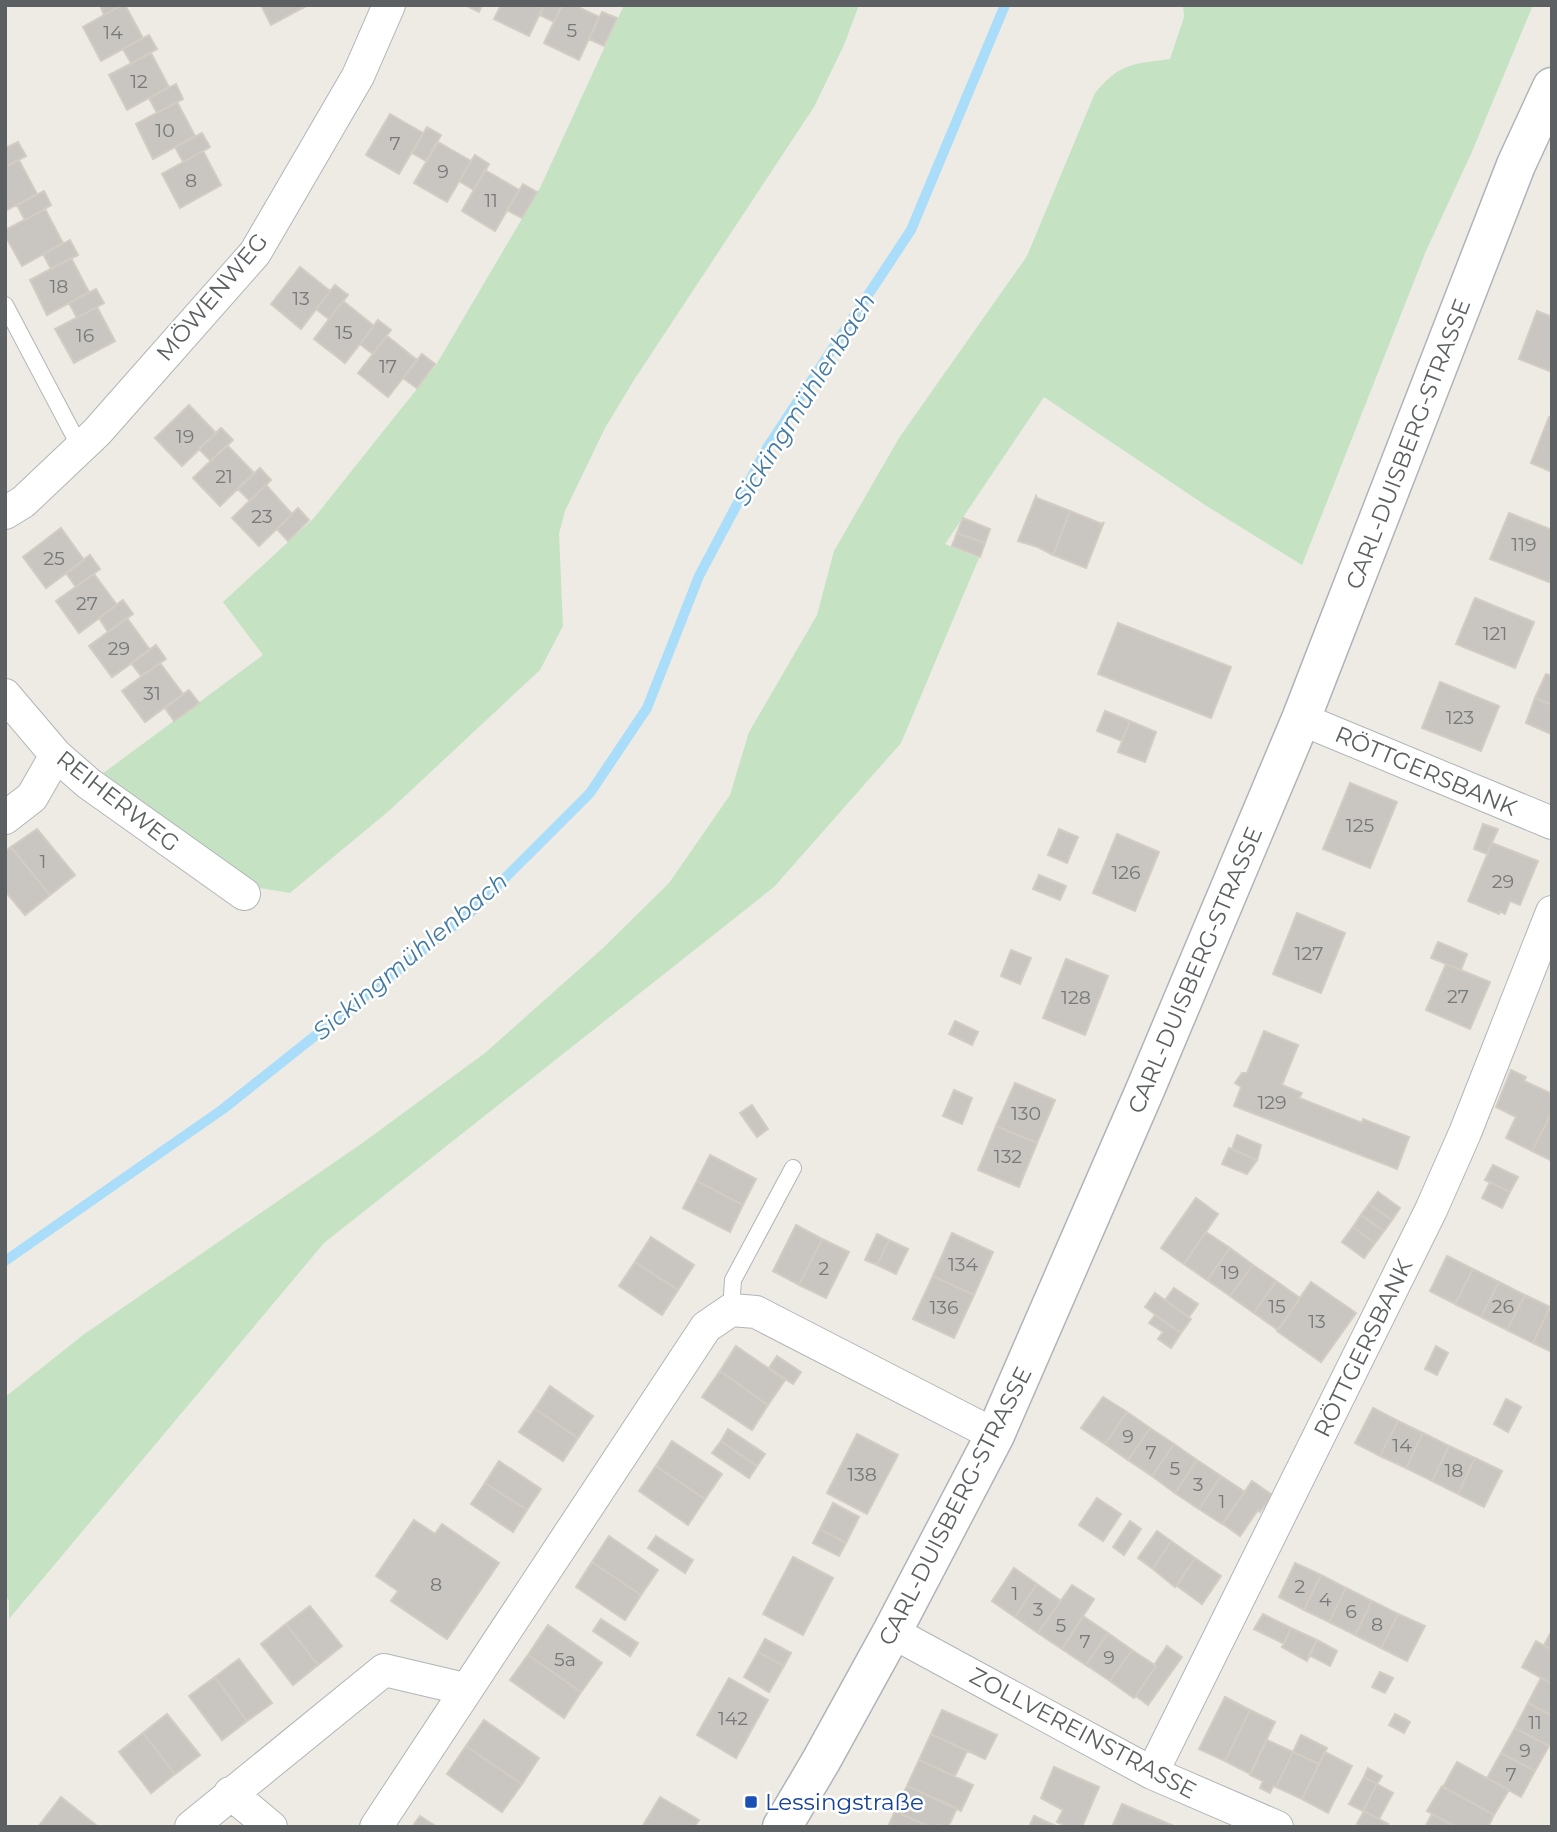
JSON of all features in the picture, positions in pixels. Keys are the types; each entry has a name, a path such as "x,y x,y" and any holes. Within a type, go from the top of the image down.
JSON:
{"main road":[{"name":"CARL-DUISBERG-STRASSE","path":"782,1827 892,1632 995,1435 1145,1090 1301,719 1516,165 1552,87"}],"street":[{"name":"MÖWENWEG","path":"5,513 23,502 97,432 255,253 358,76 388,5"},
{"name":"REIHERWEG","path":"5,695 56,755 88,783 244,894"},
{"name":"RÖTTGERSBANK","path":"1301,719 1552,824"},
{"path":"5,818 32,797 56,755"},
{"name":"RÖTTGERSBANK","path":"1152,1773 1431,1210 1465,1133 1552,912"},
{"path":"376,1827 706,1327 731,1310 756,1312 995,1435"},
{"name":"ZOLLVEREINSTRASSE","path":"892,1632 1152,1773 1277,1827"},
{"path":"191,1827 384,1670 465,1689"},
{"path":"230,1793 271,1827"}],"lane":[{"path":"5,305 80,447"},
{"path":"731,1310 733,1280 793,1168"}],"green space":[{"path":"624,5 859,5 844,45 814,107 634,380 605,428 565,511 559,534 563,626 540,670 390,810 290,893 254,887 98,777 263,655 223,602 314,518 436,365 540,188"},
{"path":"1183,5 1533,5 1471,154 1426,251 1302,565 1205,505 1044,397 945,544 979,558 901,743 774,887 324,1243 9,1619 9,1601 5,1595 5,1397 83,1335 361,1144 485,1053 603,948 669,883 730,795 749,732 817,615 834,551 899,438 1027,256 1095,93 1120,70 1146,62 1170,59 1184,17"}],"building":[{"path":"100,5 122,5 104,15"},
{"path":"125,5 143,38 101,61 83,27"},
{"path":"261,5 308,5 271,25"},
{"path":"465,5 482,5 479,12"},
{"path":"501,5 544,5 529,36 494,19"},
{"path":"544,5 562,5 554,22 540,15"},
{"path":"562,5 574,5 599,17 579,60 544,43"},
{"path":"602,12 617,18 604,46 589,39"},
{"path":"149,35 157,49 131,63 123,49"},
{"path":"151,53 169,87 127,110 109,75"},
{"path":"176,84 183,99 157,113 149,98"},
{"path":"177,102 195,136 153,159 136,124"},
{"path":"390,114 423,133 399,174 366,155"},
{"path":"427,127 441,135 426,161 412,153"},
{"path":"202,133 210,147 183,162 175,147"},
{"path":"18,142 26,156 5,167 5,148"},
{"path":"438,142 471,161 447,202 414,183"},
{"path":"203,151 221,185 180,208 162,174"},
{"path":"475,155 489,164 474,190 459,181"},
{"path":"19,160 37,194 5,211 5,167"},
{"path":"485,170 519,190 495,231 462,211"},
{"path":"523,184 537,192 522,218 507,210"},
{"path":"44,191 51,205 25,220 17,205"},
{"path":"45,209 63,243 22,266 5,235 5,230"},
{"path":"70,240 78,255 51,269 43,254"},
{"path":"71,258 89,292 47,315 30,280"},
{"path":"300,267 330,291 301,329 271,304"},
{"path":"335,285 348,295 329,319 316,309"},
{"path":"96,289 104,303 77,318 69,303"},
{"path":"343,301 374,326 345,363 314,339"},
{"path":"97,307 115,341 74,363 55,329"},
{"path":"1537,311 1552,317 1552,372 1519,359"},
{"path":"378,320 391,330 373,354 360,344"},
{"path":"387,336 417,360 388,397 358,373"},
{"path":"422,354 435,364 417,388 403,378"},
{"path":"189,405 216,433 182,466 155,438"},
{"path":"1549,417 1552,418 1552,472 1531,463"},
{"path":"221,428 233,440 211,461 199,449"},
{"path":"227,445 254,473 220,506 193,478"},
{"path":"260,468 271,480 250,501 238,489"},
{"path":"266,485 292,514 259,546 232,518"},
{"path":"1036,496 1070,511 1053,555 1018,541"},
{"path":"298,508 309,520 288,541 277,529"},
{"path":"1070,511 1102,524 1104,522 1086,568 1053,555"},
{"path":"1509,513 1552,530 1552,576 1549,582 1490,559"},
{"path":"963,518 990,529 985,543 957,533"},
{"path":"61,528 84,560 46,588 23,557"},
{"path":"957,533 985,543 980,557 952,546"},
{"path":"90,555 100,569 76,587 66,573"},
{"path":"94,574 117,605 79,633 56,601"},
{"path":"1475,598 1534,622 1515,668 1456,644"},
{"path":"123,600 133,614 108,632 99,618"},
{"path":"127,618 150,650 112,677 89,646"},
{"path":"1118,623 1231,667 1211,718 1098,674"},
{"path":"156,645 166,659 141,676 131,663"},
{"path":"160,663 183,694 145,722 122,691"},
{"path":"1546,674 1552,676 1552,705 1535,698"},
{"path":"1440,682 1499,706 1481,751 1422,728"},
{"path":"189,690 199,703 174,721 165,708"},
{"path":"1535,698 1552,705 1551,734 1526,723"},
{"path":"1105,711 1130,721 1122,741 1097,731"},
{"path":"1130,721 1156,732 1145,762 1118,752"},
{"path":"1350,783 1397,802 1370,868 1323,849"},
{"path":"1483,824 1498,829 1487,854 1474,849"},
{"path":"37,829 75,875 50,895 11,847"},
{"path":"1059,829 1078,837 1067,863 1048,855"},
{"path":"1117,834 1159,852 1135,911 1093,893"},
{"path":"1492,843 1538,861 1520,905 1510,901 1505,914 1468,901"},
{"path":"11,847 50,895 25,915 5,891 5,852"},
{"path":"1039,875 1066,886 1060,900 1033,889"},
{"path":"1297,913 1345,933 1321,993 1273,974"},
{"path":"1438,942 1467,954 1461,970 1431,958"},
{"path":"1011,950 1031,958 1020,984 1001,976"},
{"path":"1066,959 1108,976 1085,1035 1043,1018"},
{"path":"1446,964 1490,982 1470,1029 1426,1010"},
{"path":"955,1021 978,1032 972,1045 949,1034"},
{"path":"1264,1031 1298,1045 1282,1085 1302,1093 1299,1098 1362,1123 1363,1119 1409,1137 1397,1169 1234,1106 1241,1087 1235,1083 1242,1073 1247,1073"},
{"path":"1511,1070 1526,1077 1524,1081 1552,1094 1552,1112 1532,1151 1506,1138 1516,1117 1496,1107"},
{"path":"1015,1083 1055,1100 1037,1143 996,1126"},
{"path":"954,1090 972,1098 962,1124 943,1116"},
{"path":"752,1105 768,1129 757,1137 740,1113"},
{"path":"1552,1112 1552,1161 1532,1151"},
{"path":"996,1126 1037,1143 1019,1187 978,1170"},
{"path":"1237,1135 1261,1145 1257,1160 1232,1149"},
{"path":"1229,1148 1257,1160 1247,1174 1222,1164"},
{"path":"710,1155 756,1179 743,1205 697,1181"},
{"path":"1493,1165 1518,1177 1510,1192 1485,1180"},
{"path":"697,1181 743,1205 730,1232 683,1208"},
{"path":"1490,1182 1510,1192 1502,1208 1482,1198"},
{"path":"1378,1192 1400,1208 1392,1220 1369,1204"},
{"path":"1196,1198 1218,1214 1184,1264 1161,1248"},
{"path":"1369,1204 1392,1220 1384,1231 1361,1215"},
{"path":"1361,1215 1384,1231 1375,1243 1353,1227"},
{"path":"796,1225 822,1239 799,1285 773,1271"},
{"path":"1353,1227 1375,1243 1364,1258 1342,1242"},
{"path":"1206,1232 1230,1248 1207,1280 1184,1264"},
{"path":"952,1233 993,1252 974,1295 933,1276"},
{"path":"877,1234 889,1240 877,1265 865,1260"},
{"path":"651,1237 694,1265 678,1290 635,1262"},
{"path":"822,1239 849,1252 826,1298 799,1285"},
{"path":"889,1240 908,1249 896,1274 877,1265"},
{"path":"1230,1248 1253,1265 1230,1296 1207,1280"},
{"path":"1447,1256 1473,1269 1455,1304 1430,1291"},
{"path":"635,1262 678,1290 662,1315 619,1286"},
{"path":"1253,1265 1276,1281 1254,1313 1230,1296"},
{"path":"1473,1269 1499,1282 1481,1317 1455,1304"},
{"path":"933,1276 974,1295 954,1338 913,1319"},
{"path":"1276,1281 1300,1298 1278,1330 1254,1313"},
{"path":"1311,1282 1356,1313 1321,1362 1277,1331"},
{"path":"1499,1282 1525,1295 1507,1330 1481,1317"},
{"path":"1174,1288 1198,1304 1189,1317 1165,1300"},
{"path":"1155,1293 1191,1319 1181,1333 1145,1307"},
{"path":"1525,1295 1550,1307 1533,1343 1507,1330"},
{"path":"1550,1307 1552,1308 1552,1352 1533,1343"},
{"path":"1155,1315 1181,1333 1171,1348 1158,1339 1163,1332 1149,1323"},
{"path":"736,1346 785,1380 768,1405 720,1371"},
{"path":"1436,1346 1448,1353 1437,1375 1425,1369"},
{"path":"777,1356 801,1372 793,1384 769,1368"},
{"path":"720,1371 768,1405 752,1430 702,1397"},
{"path":"550,1386 593,1416 578,1438 535,1409"},
{"path":"1103,1397 1127,1412 1105,1444 1081,1428"},
{"path":"1506,1399 1521,1407 1508,1432 1494,1424"},
{"path":"1373,1408 1398,1421 1380,1456 1355,1443"},
{"path":"535,1409 578,1438 563,1461 519,1432"},
{"path":"1127,1412 1150,1428 1128,1460 1105,1444"},
{"path":"1398,1421 1423,1433 1406,1468 1380,1456"},
{"path":"1150,1428 1174,1444 1152,1476 1128,1460"},
{"path":"728,1429 765,1454 757,1466 721,1441"},
{"path":"1423,1433 1449,1446 1432,1481 1406,1468"},
{"path":"857,1434 898,1455 867,1514 827,1493"},
{"path":"672,1441 722,1474 705,1499 656,1466"},
{"path":"721,1441 757,1466 749,1478 712,1453"},
{"path":"1174,1444 1197,1460 1175,1493 1152,1476"},
{"path":"1449,1446 1475,1458 1458,1494 1432,1481"},
{"path":"1475,1458 1502,1471 1484,1507 1458,1494"},
{"path":"1197,1460 1221,1476 1199,1509 1175,1493"},
{"path":"499,1461 541,1489 527,1510 485,1483"},
{"path":"656,1466 705,1499 688,1525 639,1491"},
{"path":"1221,1476 1245,1492 1222,1524 1199,1509"},
{"path":"1252,1481 1272,1495 1240,1536 1223,1524"},
{"path":"485,1483 527,1510 513,1532 471,1504"},
{"path":"1097,1498 1121,1514 1103,1541 1079,1525"},
{"path":"833,1503 859,1517 846,1543 820,1529"},
{"path":"414,1520 435,1534 442,1524 499,1563 447,1639 391,1601 398,1591 376,1576"},
{"path":"1130,1521 1141,1529 1124,1555 1113,1547"},
{"path":"820,1529 846,1543 839,1556 813,1543"},
{"path":"1157,1531 1171,1541 1153,1569 1138,1558"},
{"path":"609,1536 658,1570 641,1595 592,1562"},
{"path":"656,1536 693,1560 685,1573 648,1548"},
{"path":"1171,1541 1195,1558 1175,1587 1153,1569"},
{"path":"793,1557 833,1578 803,1635 763,1614"},
{"path":"1195,1558 1221,1576 1202,1604 1177,1586"},
{"path":"592,1562 641,1595 625,1620 576,1587"},
{"path":"1295,1563 1321,1575 1304,1610 1279,1597"},
{"path":"1014,1568 1037,1584 1015,1617 992,1601"},
{"path":"1321,1575 1346,1588 1329,1622 1304,1610"},
{"path":"1037,1584 1061,1601 1038,1633 1015,1617"},
{"path":"1072,1585 1094,1599 1062,1649 1038,1633"},
{"path":"1346,1588 1372,1601 1355,1635 1329,1622"},
{"path":"1372,1601 1398,1614 1381,1648 1355,1635"},
{"path":"310,1606 342,1646 318,1665 286,1624"},
{"path":"1263,1614 1291,1628 1284,1644 1254,1629"},
{"path":"1398,1614 1425,1626 1407,1661 1381,1648"},
{"path":"1083,1616 1108,1633 1086,1665 1062,1649"},
{"path":"601,1619 638,1643 630,1656 593,1631"},
{"path":"286,1624 318,1665 293,1685 261,1644"},
{"path":"548,1625 602,1663 581,1692 528,1655"},
{"path":"1291,1628 1317,1640 1307,1661 1282,1647"},
{"path":"1108,1633 1132,1650 1110,1681 1086,1665"},
{"path":"1550,1634 1552,1635 1552,1650 1544,1645"},
{"path":"765,1639 791,1653 784,1666 758,1652"},
{"path":"1317,1640 1337,1651 1330,1666 1309,1655"},
{"path":"1536,1641 1552,1650 1552,1684 1522,1667"},
{"path":"1167,1646 1182,1657 1148,1705 1136,1696"},
{"path":"1132,1650 1156,1666 1134,1698 1110,1681"},
{"path":"758,1652 784,1666 769,1692 744,1677"},
{"path":"528,1655 581,1692 564,1718 510,1680"},
{"path":"239,1659 272,1703 247,1721 215,1677"},
{"path":"1380,1672 1393,1678 1385,1693 1372,1687"},
{"path":"215,1677 247,1721 222,1740 189,1696"},
{"path":"729,1678 768,1700 736,1758 697,1735"},
{"path":"1541,1678 1552,1684 1552,1716 1528,1703"},
{"path":"1225,1697 1250,1710 1225,1761 1199,1749"},
{"path":"1528,1703 1552,1716 1552,1741 1549,1746 1515,1728"},
{"path":"942,1710 997,1735 985,1759 931,1734"},
{"path":"1250,1710 1275,1722 1250,1774 1225,1761"},
{"path":"167,1714 200,1755 175,1774 143,1733"},
{"path":"1395,1714 1410,1722 1404,1733 1389,1725"},
{"path":"484,1720 539,1758 522,1784 466,1746"},
{"path":"1515,1728 1549,1746 1535,1771 1501,1753"},
{"path":"143,1733 175,1774 151,1793 119,1752"},
{"path":"931,1734 967,1751 955,1776 919,1760"},
{"path":"1301,1735 1327,1748 1319,1764 1293,1752"},
{"path":"1267,1740 1293,1752 1276,1787 1273,1786 1270,1793 1260,1788 1263,1781 1250,1775"},
{"path":"466,1746 522,1784 502,1812 447,1774"},
{"path":"1293,1752 1319,1764 1302,1799 1276,1787"},
{"path":"1325,1752 1352,1766 1328,1813 1302,1799"},
{"path":"1501,1753 1535,1771 1521,1797 1487,1778"},
{"path":"919,1760 973,1785 961,1811 907,1786"},
{"path":"1457,1762 1509,1790 1494,1815 1443,1787"},
{"path":"1054,1767 1099,1787 1082,1827 1068,1827 1057,1822 1063,1810 1041,1798"},
{"path":"1368,1768 1382,1776 1377,1784 1364,1777"},
{"path":"1364,1777 1377,1784 1363,1811 1349,1804"},
{"path":"1377,1784 1393,1793 1379,1819 1363,1811"},
{"path":"907,1786 957,1808 948,1827 930,1827 895,1811"},
{"path":"1442,1786 1494,1815 1488,1827 1456,1827 1427,1811"},
{"path":"61,1797 97,1826 97,1827 38,1827"},
{"path":"660,1797 699,1820 694,1827 642,1827"},
{"path":"1122,1804 1176,1827 1112,1827"},
{"path":"895,1811 930,1827 888,1827"},
{"path":"1364,1811 1388,1824 1387,1827 1362,1827 1357,1824"},
{"path":"1432,1814 1456,1827 1425,1827"},
{"path":"420,1816 437,1827 412,1827"},
{"path":"1034,1816 1058,1827 1029,1827"}],"waterway":[{"name":"Sickingmühlenbach","path":"5,1261 223,1109 472,911 590,793 647,708 699,576 767,448 911,230 1005,5"}],"place":[{"name":"Lessingstraße","path":"751,1802"}]}
